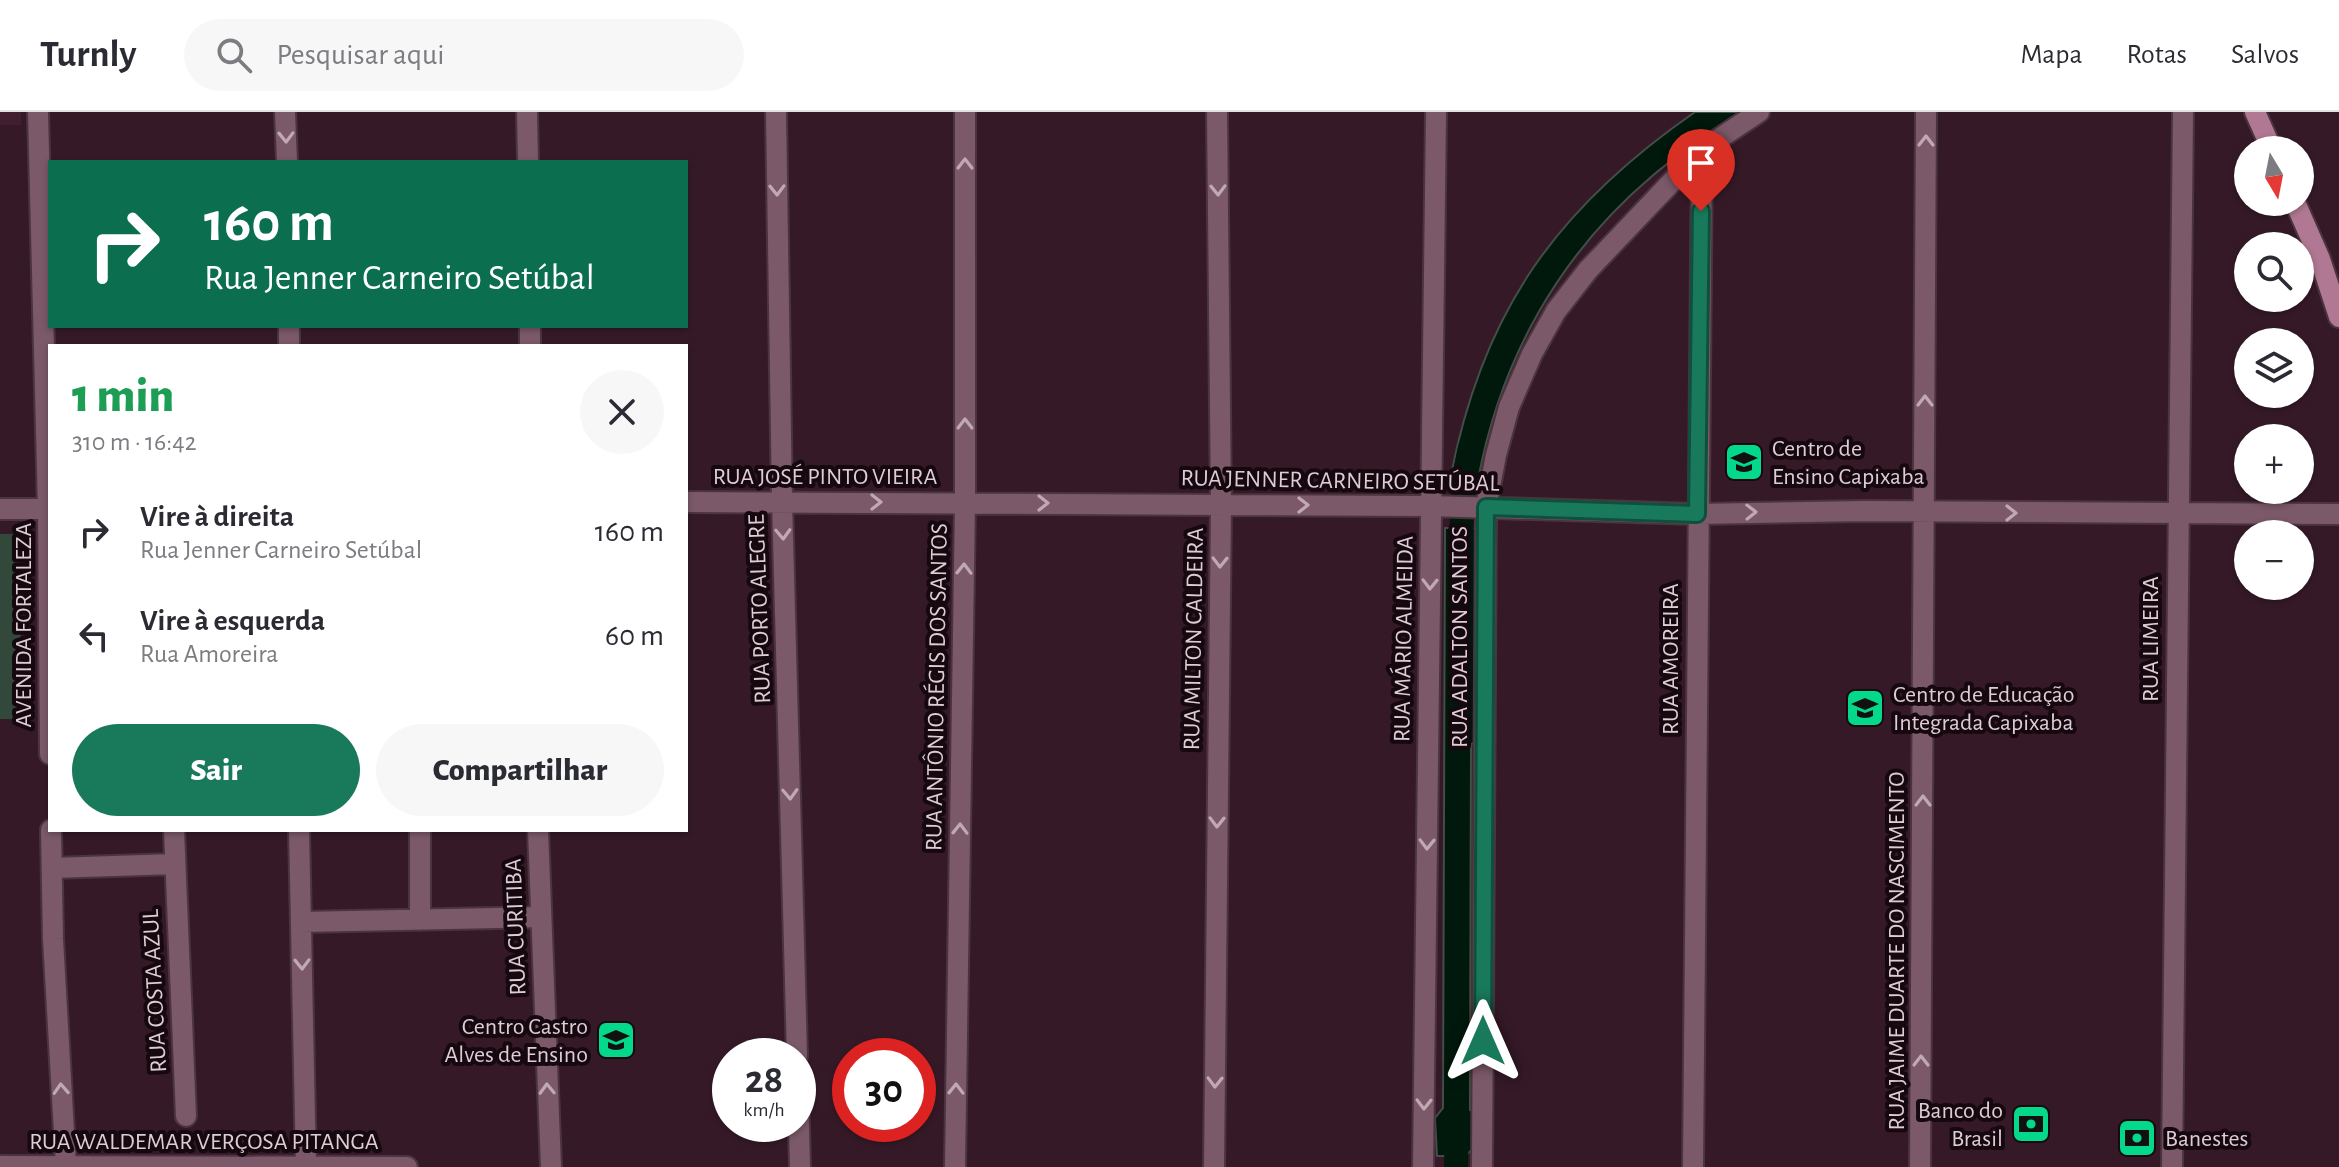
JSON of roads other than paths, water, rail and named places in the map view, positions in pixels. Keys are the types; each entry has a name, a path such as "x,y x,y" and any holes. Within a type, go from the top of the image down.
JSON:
{"main road":[{"path":"2255,112 2266,136"},
{"path":"2301,216 2320,259 2339,317"}],"street":[{"name":"AVENIDA FORTALEZA","path":"38,112 48,473"},
{"path":"285,112 287,160"},
{"path":"527,112 528,160"},
{"name":"RUA PORTO ALEGRE","path":"776,112 782,501 797,1038"},
{"name":"RUA ANTÔNIO RÉGIS DOS SANTOS","path":"955,1167 965,502 965,112"},
{"name":"RUA MILTON CALDEIRA","path":"1214,1167 1221,505 1217,112"},
{"name":"RUA MÁRIO ALMEIDA","path":"1423,1167 1437,506 1436,112"},
{"name":"RUA ADALTON SANTOS","path":"1482,1167 1481,507 1509,407 1532,354 1556,311 1588,270 1702,150 1759,112"},
{"name":"RUA JAIME DUARTE DO NASCIMENTO","path":"1920,1167 1926,112"},
{"name":"RUA LIMEIRA","path":"2172,1167 2183,118"},
{"name":"RUA AMOREIRA","path":"1693,1167 1702,150"},
{"name":"RUA JOSÉ PINTO VIEIRA","path":"688,502 965,502"},
{"name":"RUA JENNER CARNEIRO SETÚBAL","path":"965,502 1437,506 1697,514 1864,511 2339,514"},
{"path":"0,509 48,509"},
{"path":"51,832 53,939 66,1167"},
{"name":"RUA COSTA AZUL","path":"174,832 186,1116"},
{"path":"299,832 306,1167"},
{"path":"420,832 420,920"},
{"name":"RUA CURITIBA","path":"538,832 551,1167"},
{"path":"52,868 175,864"},
{"path":"301,922 541,917"},
{"path":"799,1142 800,1167"},
{"name":"RUA WALDEMAR VERÇOSA PITANGA","path":"0,1166 407,1167"}],"waterway":[{"path":"1460,559 1464,478 1470,448"},
{"path":"1456,1167 1457,1124"}],"place":[{"name":"Centro de Ensino Capixaba","path":"1744,462"},
{"name":"Centro de Educação Integrada Capixaba","path":"1865,708"},
{"name":"Centro Castro Alves de Ensino","path":"616,1040"},
{"name":"Banco do Brasil","path":"2031,1124"},
{"name":"Banestes","path":"2137,1138"}]}
